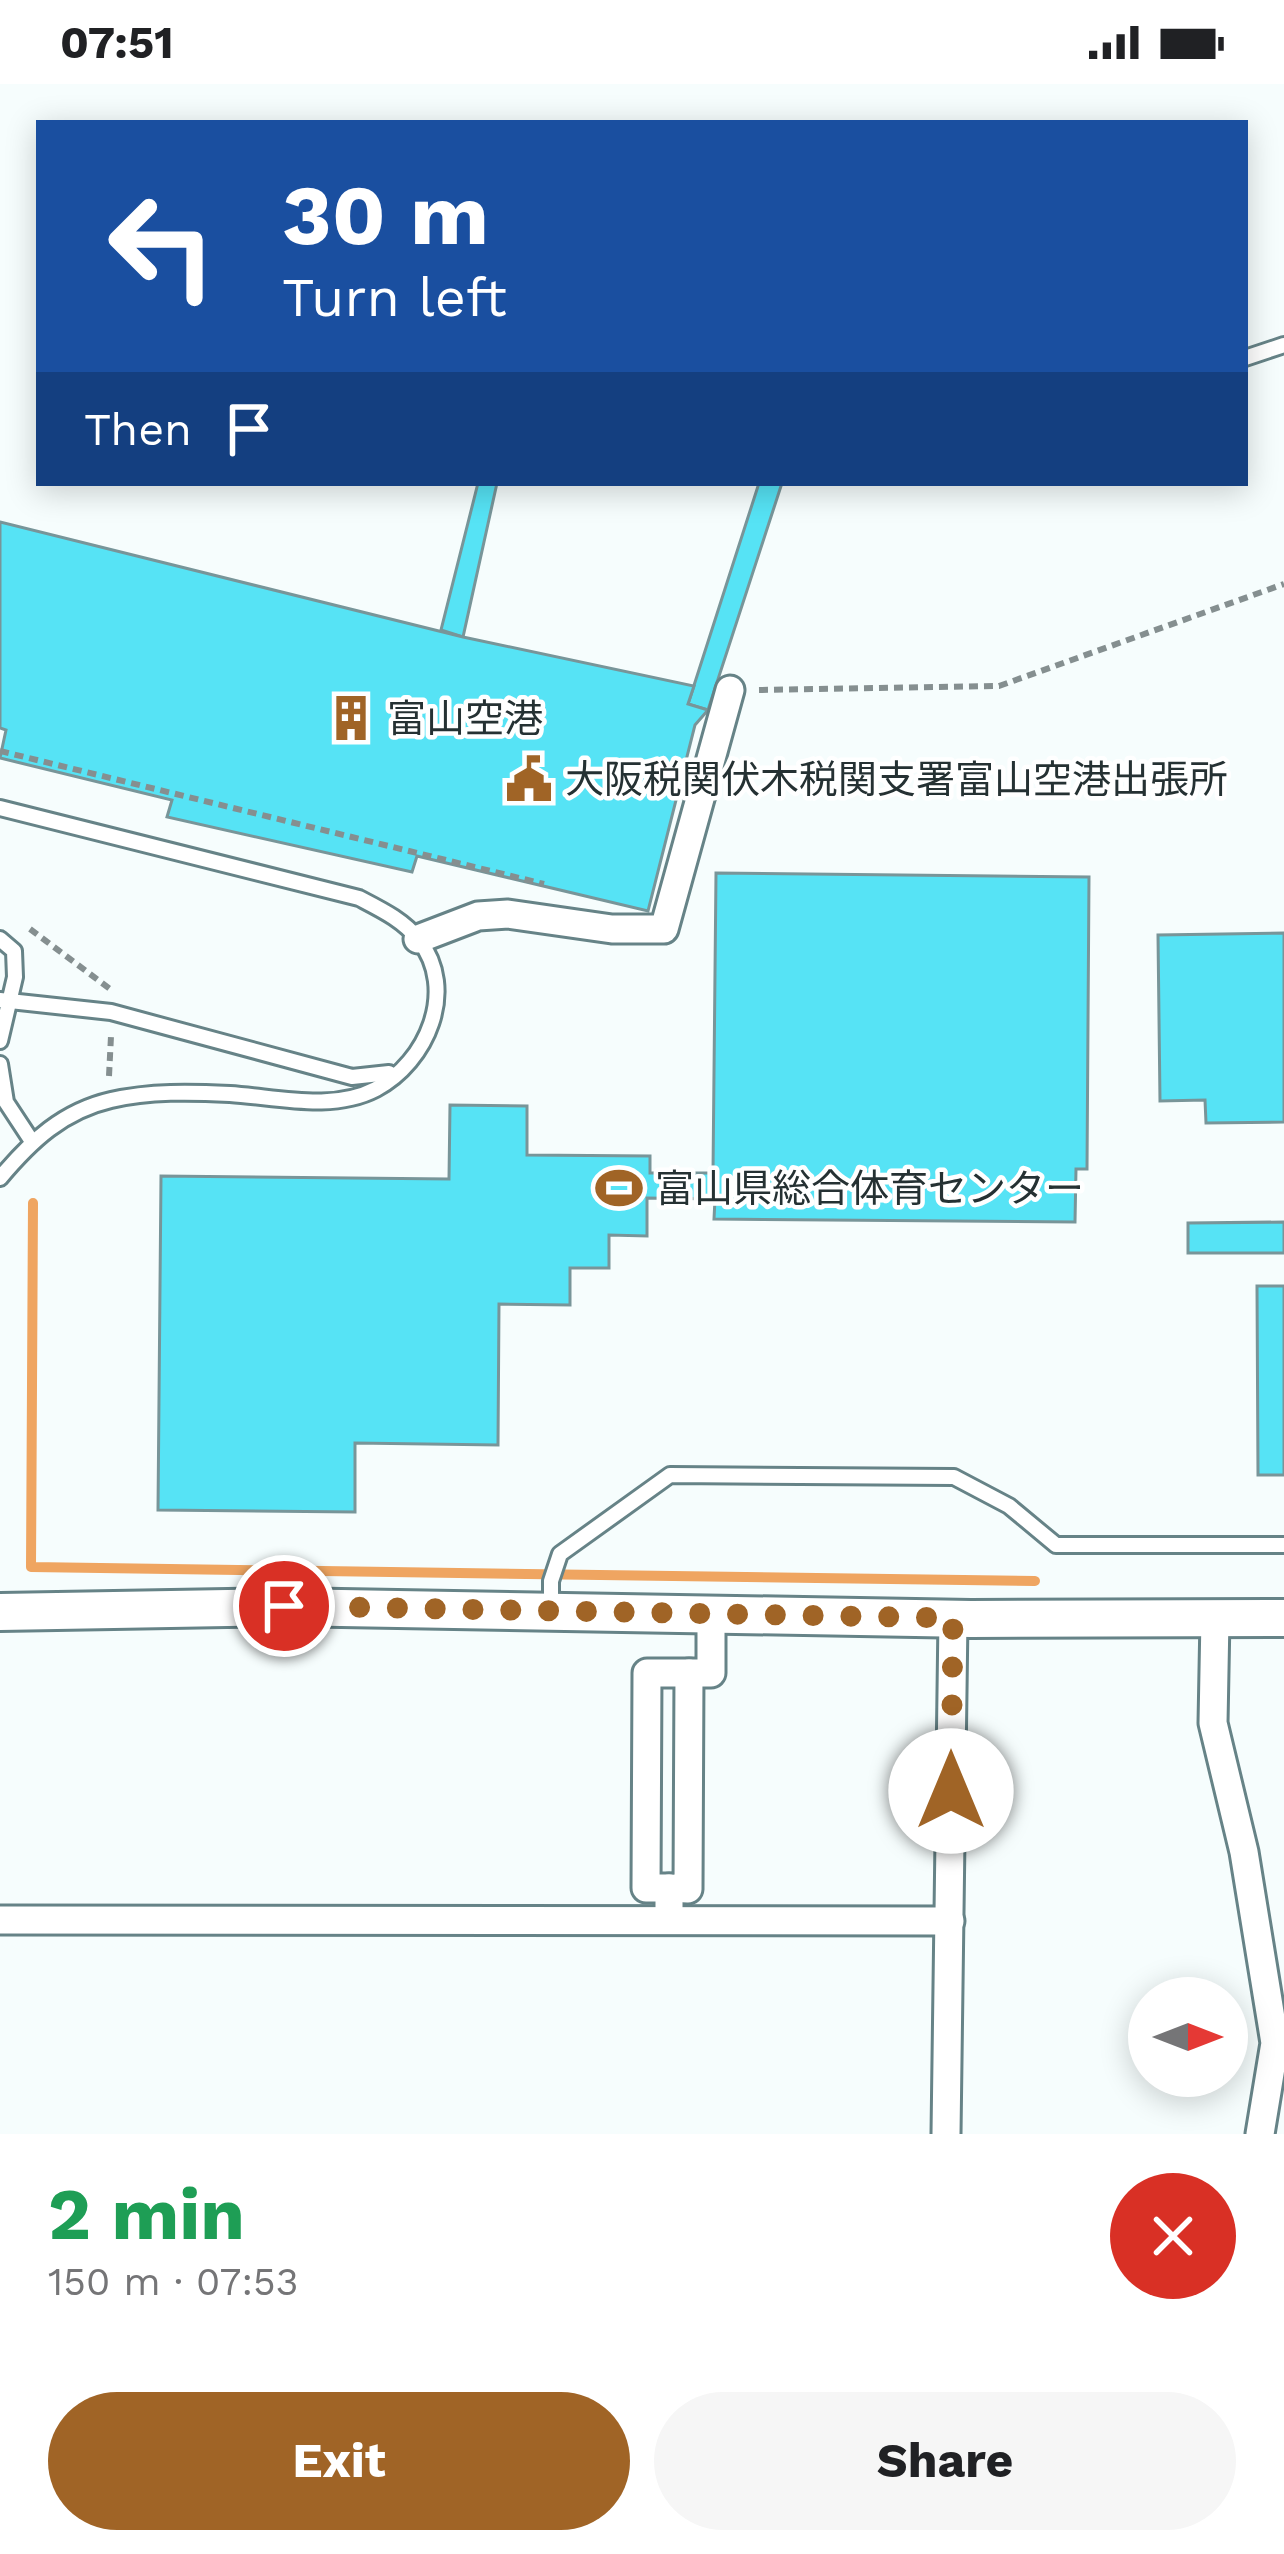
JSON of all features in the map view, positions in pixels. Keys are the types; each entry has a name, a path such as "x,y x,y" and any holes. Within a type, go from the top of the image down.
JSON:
{"street":[{"path":"418,939 478,916 508,914 611,929 664,929 709,806 730,690"},
{"path":"0,1612 551,1597 711,1614 1284,1618"},
{"path":"689,1673 688,1889 646,1888 647,1673 689,1673 711,1673 711,1614"},
{"path":"946,2134 953,1618"},
{"path":"1215,1618 1213,1723 1244,1852 1275,2043 1260,2134"},
{"path":"669,1888 669,1919"},
{"path":"0,1920 950,1921"}],"lane":[{"path":"1248,357 1284,345"},
{"path":"0,808 359,898 393,916 418,939 436,980 428,1035 414,1058 374,1090 320,1102 189,1092 110,1100 72,1113 31,1140 0,1178"},
{"path":"0,939 14,951 14,977 4,1001 0,1041"},
{"path":"4,1001 112,1012 352,1077 377,1077 414,1058"},
{"path":"0,1064 6,1102 31,1140"},
{"path":"551,1597 560,1554 670,1475 954,1477 1009,1506 1056,1545 1284,1545"}],"path":[{"path":"730,690 999,686 1284,584"},
{"path":"0,751 563,889"},
{"path":"15,919 109,985 112,998"},
{"path":"109,1080 112,1018"}],"building":[{"path":"477,486 496,486 463,637 441,630"},
{"path":"758,486 781,486 708,710 688,704"},
{"name":"富山空港","path":"0,522 463,637 694,686 688,704 708,710 695,725 648,911 417,856 412,872 167,817 172,800 0,758 6,730 0,728"},
{"name":"富山県総合体育センター","path":"716,873 1089,877 1087,1169 1076,1169 1075,1222 714,1219 715,1199 647,1198 647,1236 609,1235 609,1268 570,1268 570,1305 499,1304 498,1445 355,1443 355,1512 158,1510 161,1176 449,1179 450,1105 527,1106 527,1155 650,1156 650,1173 713,1173"},
{"path":"1284,933 1284,1122 1206,1123 1205,1100 1160,1101 1158,935"},
{"path":"1284,1222 1284,1253 1188,1253 1188,1223"},
{"path":"1257,1286 1284,1286 1284,1475 1258,1475"}],"waterway":[{"path":"33,1203 31,1567 1035,1581"}],"place":[{"name":"富山空港","path":"351,718"},
{"name":"大阪税関伏木税関支署富山空港出張所","path":"529,779"},
{"name":"富山県総合体育センター","path":"619,1188"}],"route":[{"path":"284,1606 953,1618 951,1791"}]}
